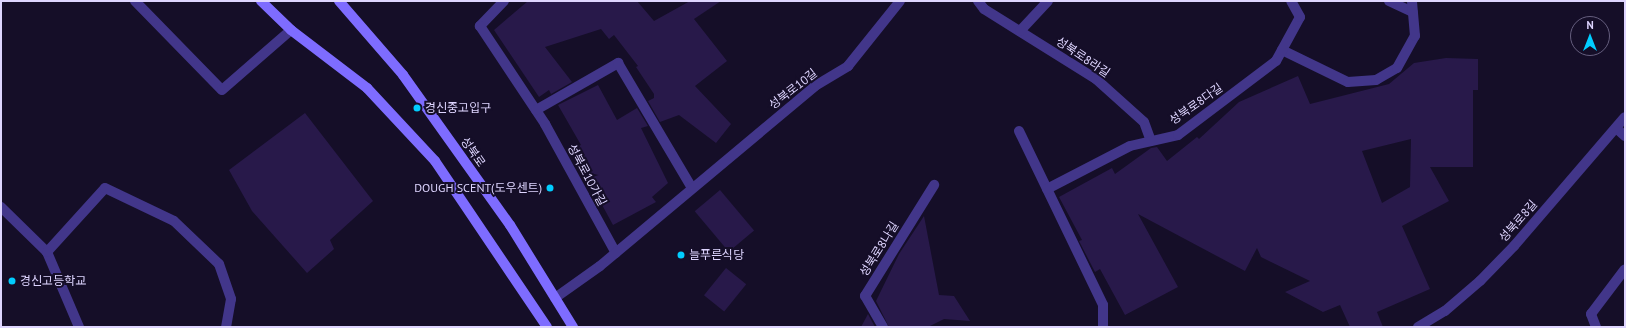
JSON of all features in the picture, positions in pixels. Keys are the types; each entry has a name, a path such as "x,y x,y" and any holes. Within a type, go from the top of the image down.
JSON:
{"main road":[{"path":"261,1 291,30 367,88 435,161 547,327"},
{"name":"성북로","path":"339,1 403,75 510,225 573,327"}],"street":[{"path":"135,1 222,90 291,30"},
{"name":"성북로10가길","path":"504,1 480,26 536,110 616,253"},
{"name":"성북로10길","path":"554,298 616,253 815,86 848,66 900,1"},
{"path":"978,1 984,9 1020,31 1048,1"},
{"name":"성북로8다길","path":"1047,189 1130,146 1178,135 1276,61 1300,17 1291,1"},
{"path":"1389,1 1413,12"},
{"path":"1282,50 1348,82 1376,80 1397,68 1415,36 1412,1"},
{"name":"성북로8라길","path":"1020,31 1096,79 1144,122 1151,141"},
{"path":"536,110 618,63 692,188"},
{"name":"성북로8길","path":"1418,327 1445,311 1480,281 1514,246 1625,117"},
{"path":"1616,128 1625,136"},
{"path":"1019,131 1103,305 1103,327"},
{"name":"성북로8나길","path":"883,327 865,296 934,185"},
{"path":"47,252 105,188 174,221 219,264 231,299 226,327"},
{"path":"1,206 47,252 79,327"},
{"path":"1596,327 1592,314 1625,270"}],"building":[{"path":"528,1 637,1 654,21 690,1 721,1 694,19 727,61 695,86 731,124 716,143 679,115 660,122 648,101 654,98 654,94 636,67 638,66 614,35 609,39 601,29 545,47 572,82 551,94 549,90 539,97 494,30"},
{"path":"1446,58 1478,59 1478,90 1473,90 1473,167 1430,167 1449,201 1402,226 1430,289 1377,312 1383,327 1350,327 1340,305 1323,312 1285,292 1310,281 1261,257 1257,248 1245,271 1138,214 1178,287 1125,315 1100,269 1095,272 1079,241 1082,240 1059,197 1112,168 1115,174 1151,148 1157,147 1167,161 1197,137 1199,139 1239,102 1298,76 1310,104 1389,84 1414,63","holes":["1411,139 1410,187 1382,203 1362,151"]},
{"path":"598,85 617,120 637,108 648,126 641,128 668,183 652,197 656,202 613,225 576,157 574,148 581,145 558,105"},
{"path":"305,113 373,201 330,240 334,249 307,273 252,211 229,170"},
{"path":"720,190 754,231 729,252 695,211"},
{"path":"924,216 939,295 954,296 970,321 944,319 928,327 889,327 876,301 899,254"},
{"path":"726,268 746,284 724,312 704,295"},
{"path":"868,314 875,327 861,327"}],"place":[{"name":"경신중고입구","path":"417,108"},
{"name":"DOUGH SCENT(도우센트)","path":"550,188"},
{"name":"늘푸른식당","path":"681,255"},
{"name":"경신고등학교","path":"12,281"}]}
